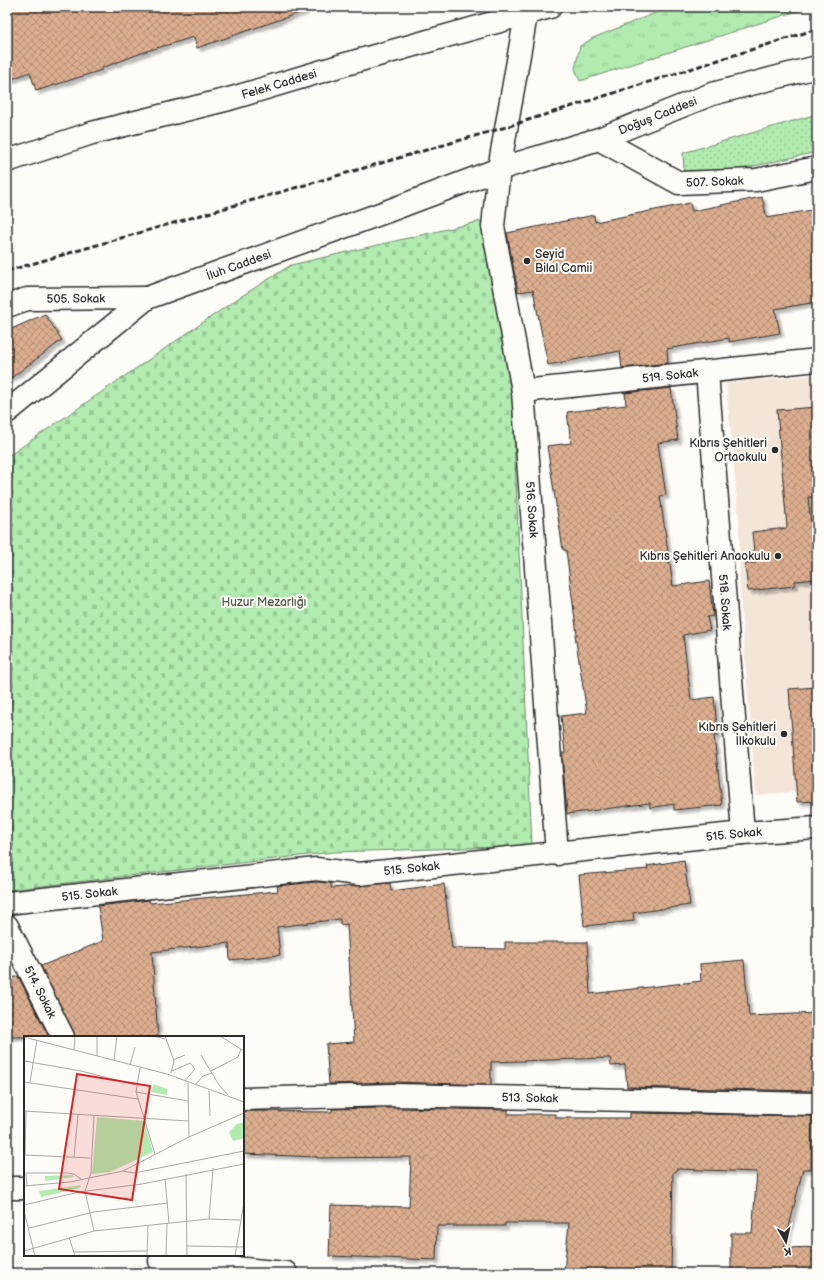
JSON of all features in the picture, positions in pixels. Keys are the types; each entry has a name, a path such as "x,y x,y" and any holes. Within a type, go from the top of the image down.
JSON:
{"street":[{"name":"Felek Caddesi","path":"7,161 92,132 229,99 524,11 550,7"},
{"name":"516. Sokak","path":"524,11 499,169 493,226 523,391 557,854"},
{"name":"Doğuş Caddesi","path":"499,169 599,139 712,94 817,66"},
{"name":"507. Sokak","path":"599,139 679,183 756,180 817,168"},
{"name":"İluh Caddesi","path":"7,412 147,298 388,211 499,169"},
{"name":"505. Sokak","path":"7,306 26,299 147,298"},
{"name":"519. Sokak","path":"523,391 817,360"},
{"name":"518. Sokak","path":"707,372 743,833"},
{"name":"515. Sokak","path":"7,903 316,869 359,874 743,833 817,828"},
{"name":"514. Sokak","path":"7,926 62,1036"},
{"name":"513. Sokak","path":"244,1098 393,1095 817,1104"},
{"path":"7,1188 24,1188"},
{"path":"159,1263 286,1273"}],"shaded area":[{"path":"817,375 817,790 756,795 740,595 739,522 726,383"}],"green space":[{"path":"670,7 810,7 580,81 575,69 580,46 593,38"},
{"path":"817,114 817,152 719,174 684,171 683,153"},
{"name":"Huzur Mezarlığı","path":"486,220 512,391 532,846 334,852 8,890 7,457 237,299 291,265"}],"building":[{"path":"7,7 304,7 305,11 197,48 194,37 147,51 102,68 102,70 36,91 30,72 7,81"},
{"path":"762,197 767,218 817,209 817,302 775,309 780,333 729,342 729,338 667,349 668,363 622,368 620,351 548,365 533,290 518,292 507,233 594,215 595,222 690,203 692,211"},
{"path":"45,314 62,340 7,381 7,331"},
{"path":"671,388 678,440 658,443 666,495 660,496 673,586 709,581 713,616 707,617 710,630 683,635 691,700 714,697 718,736 714,736 722,805 674,810 674,804 650,808 650,803 567,814 562,753 565,753 561,716 587,713 575,635 577,635 566,550 563,550 547,446 571,443 567,412 626,405 625,393"},
{"path":"817,407 817,497 808,497 817,579 795,581 794,586 748,591 745,564 755,563 752,532 787,528 777,410"},
{"path":"817,687 817,801 797,802 789,689"},
{"path":"684,860 690,905 633,913 634,921 584,926 579,875 648,869 647,866"},
{"path":"316,882 331,883 331,888 390,883 391,891 444,884 452,948 505,949 505,942 587,942 590,994 701,981 700,964 744,960 749,1016 817,1013 817,1077 812,1077 812,1091 627,1087 625,1065 611,1066 610,1058 491,1062 491,1085 393,1082 329,1084 326,1044 354,1042 347,924 340,925 340,919 277,927 280,955 230,960 229,943 152,952 158,1036 75,1036 41,966 103,941 98,906 149,900 150,903 278,891 277,886"},
{"path":"18,976 48,1036 7,1037 7,980"},
{"path":"393,1108 508,1110 508,1114 556,1114 556,1118 630,1118 630,1113 812,1116 811,1169 803,1169 784,1248 817,1247 817,1273 731,1273 731,1233 752,1233 757,1172 676,1169 676,1172 673,1172 671,1273 584,1273 564,1271 569,1223 505,1223 505,1226 437,1226 436,1260 329,1256 331,1205 409,1207 411,1157 317,1158 244,1154 244,1111 332,1112 332,1109"}],"railway":[{"path":"7,271 506,127 817,29"}],"place":[{"name":"Seyid Bilal Camii","path":"527,261"},
{"name":"Kıbrıs Şehitleri Ortaokulu","path":"775,450"},
{"name":"Kıbrıs Şehitleri Anaokulu","path":"778,556"},
{"name":"Kıbrıs Şehitleri İlkokulu","path":"784,734"}]}
